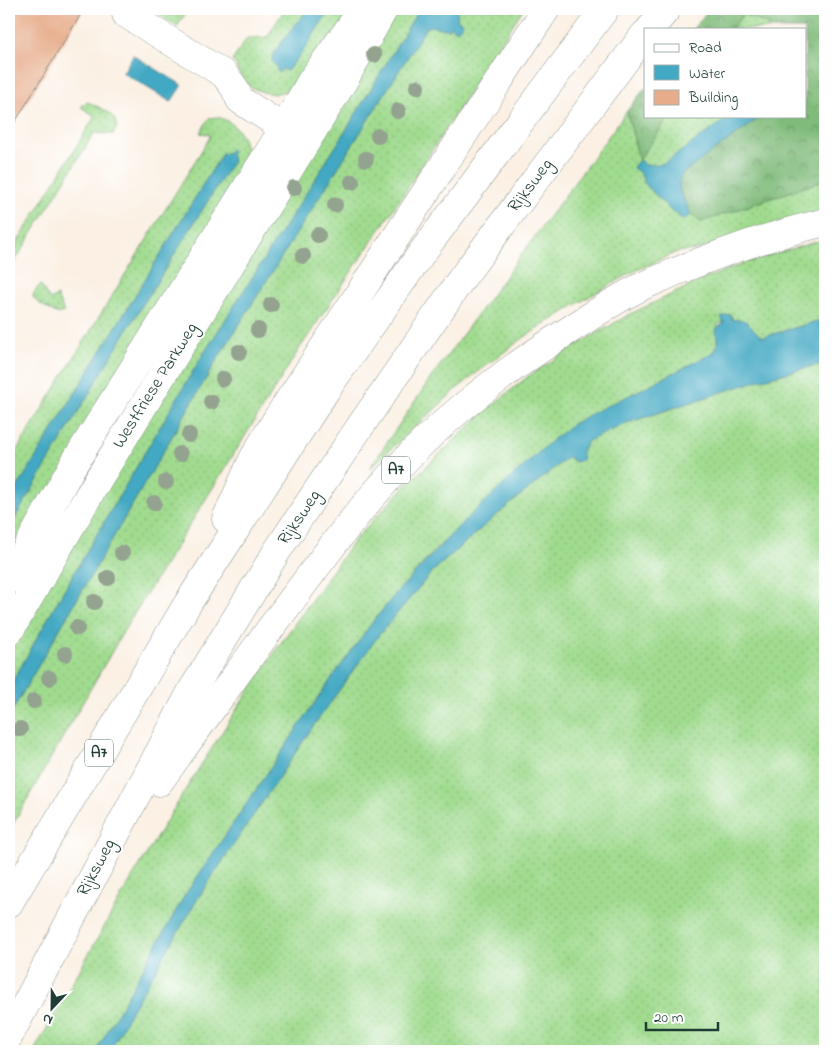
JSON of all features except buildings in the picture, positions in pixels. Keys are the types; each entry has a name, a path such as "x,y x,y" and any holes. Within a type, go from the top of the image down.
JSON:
{"main road":[{"name":"Westfriese Parkweg","path":"9,632 295,135 311,81 363,9"},
{"name":"Westfriese Parkweg","path":"9,580 73,465 295,135 343,82 384,9"},
{"name":"A7","path":"188,603 253,459 263,442 546,9"},
{"name":"A7","path":"9,903 188,603 321,398 420,254 605,9"},
{"path":"651,28 667,9"},
{"path":"126,14 224,74 234,87 240,100 295,135"},
{"name":"Rijksweg","path":"9,1036 94,872 191,692 277,551 462,278 644,35"},
{"name":"A7","path":"94,872 327,553 394,471 413,451 460,409 524,359 591,316 642,287 708,258 764,238 825,222"}],"green space":[{"path":"151,9 188,9 177,27"},
{"path":"285,9 308,9 275,51 275,65 278,68 276,70 282,69 287,71 303,51 330,9 355,9 297,85 286,91 274,94 263,92 246,84 237,70 236,64 232,61 247,38 267,37"},
{"path":"392,9 419,9 345,132 199,361 64,590 9,688 9,648 57,561"},
{"path":"454,9 523,9 407,189 300,348 126,627 9,831 9,716 215,363 426,28 442,25 457,31"},
{"path":"709,9 825,9 825,180 701,222 691,215 678,186 679,179 683,173 759,118 806,118 806,28 770,28 769,25 743,14 733,28 694,28"},
{"path":"743,14 769,25 770,28 733,28"},
{"path":"644,89 644,118 669,118 639,160 627,111"},
{"path":"87,102 111,115 117,123 116,128 113,134 94,133 9,271 9,256 95,116 82,108 82,105"},
{"path":"627,111 639,160 633,167 640,173 646,185 682,220 691,215 701,222 825,180 825,211 697,250 677,252 633,272 585,299 526,336 489,363 458,388 369,469 430,379"},
{"path":"216,117 231,123 241,135 247,150 248,166 9,565 9,528 127,330 233,161 231,154 233,151 222,154 9,501 9,463 210,137 209,134 200,133 209,118"},
{"path":"669,118 728,118 663,164 645,165 639,160"},
{"path":"825,239 825,319 763,337 733,320 730,314 722,317 724,322 718,324 717,342 713,353 574,423 437,548 374,620 324,689 185,895 96,1051 34,1051 126,888 242,701 355,539 406,485 489,408 526,378 575,346 630,314 706,278 745,263"},
{"path":"41,285 50,300 57,296 64,312 54,312 34,299 34,293"},
{"path":"825,363 825,1051 110,1051 130,1013 200,895 312,728 379,635 433,571 492,519 568,457 576,462 588,441 627,423 759,380"}],"water":[{"path":"308,9 330,9 303,51 287,71 282,69 279,73 276,70 278,68 272,62 272,58 278,47"},
{"path":"419,9 456,9 457,19 463,23 457,31 451,26 449,29 430,26 426,28 215,363 9,716 9,688 64,590 199,361 345,132"},
{"path":"133,55 182,85 171,102 123,73"},
{"path":"728,118 759,118 683,173 679,183 683,199 691,215 682,220 646,185 640,173 633,168 639,160 646,165 663,164"},
{"path":"230,149 233,151 231,154 233,161 127,330 9,528 9,501 222,154 228,153"},
{"path":"730,314 733,320 747,322 763,337 825,319 825,363 759,380 627,423 588,441 581,452 583,459 576,462 568,457 492,519 433,571 379,635 312,728 200,895 130,1013 110,1051 96,1051 185,895 324,689 374,620 399,590 461,524 551,441 574,423 713,353 718,344 716,329 724,323 721,317"}]}
